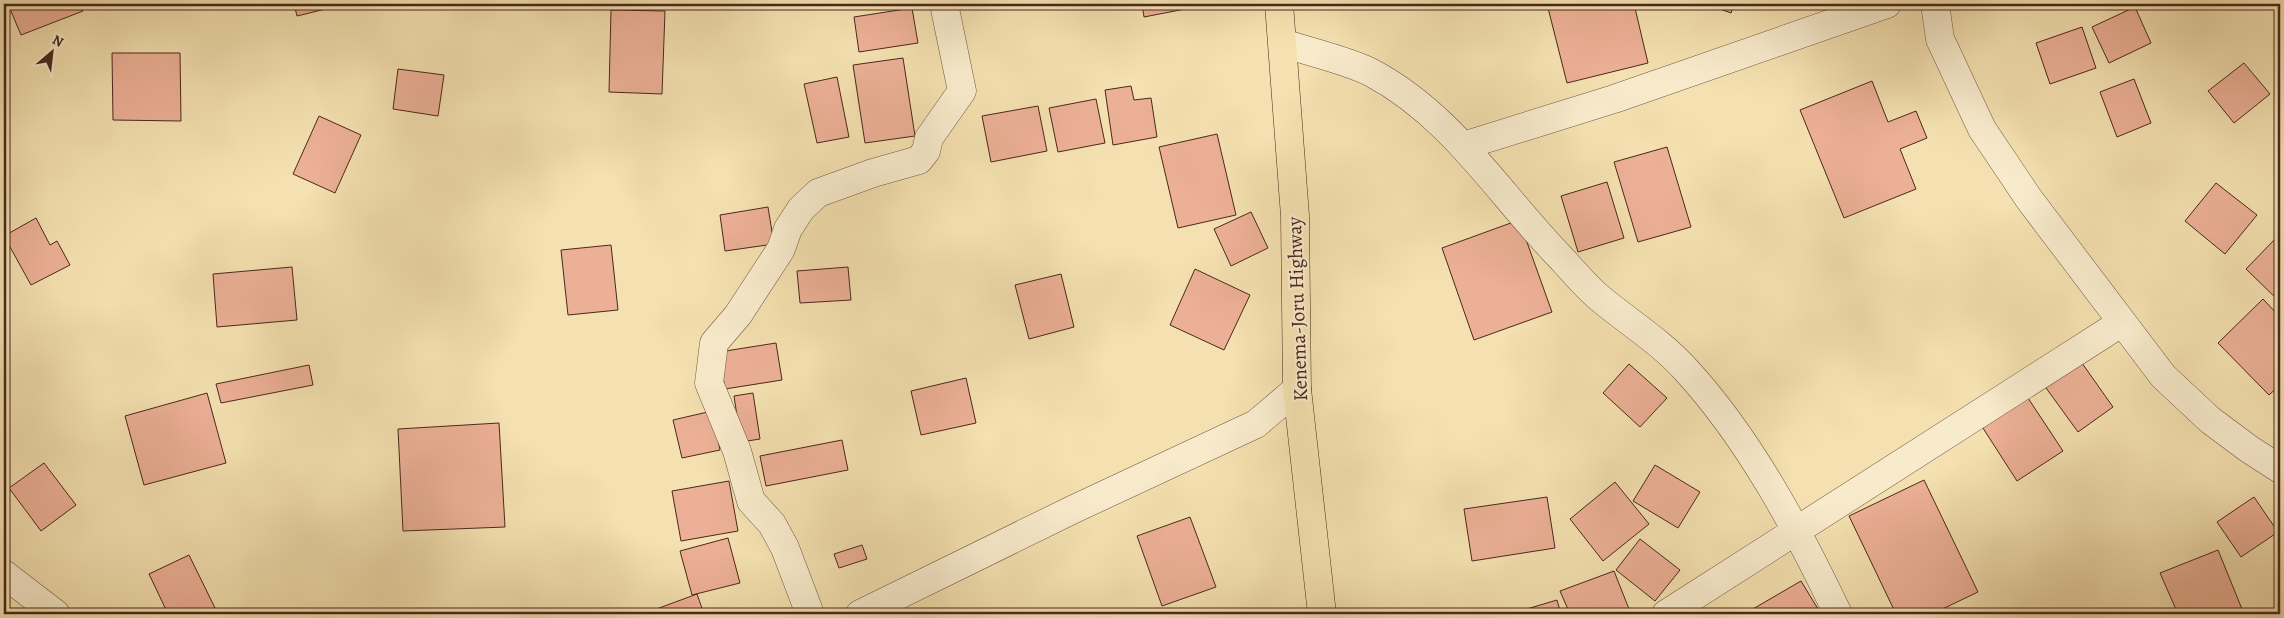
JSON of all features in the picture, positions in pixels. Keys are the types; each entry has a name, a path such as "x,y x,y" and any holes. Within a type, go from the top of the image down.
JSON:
{"highway":[{"name":"Kenema-Joru Highway","path":"1279,4 1294,216 1297,390 1322,614"}],"street":[{"path":"810,614 786,548 772,524 751,502 737,451 709,383 714,343 738,315 781,249 788,229 801,209 818,193 873,173 919,160 926,151 929,138 962,91 944,4"},
{"path":"1463,146 1614,99 1887,4"},
{"path":"1935,4 1940,39 1982,129 2029,199 2163,376 2210,420 2280,469"},
{"path":"1283,43 1372,73 1420,105 1463,146 1546,244 1600,299 1646,333 1686,369 1726,416 1767,481 1838,614"},
{"path":"1666,614 2121,323"},
{"path":"860,614 1256,424 1297,390"},
{"path":"4,574 56,614"}],"building":[{"path":"8,4 80,4 83,11 21,35"},
{"path":"294,4 346,4 297,16"},
{"path":"570,4 590,4 571,8"},
{"path":"1142,4 1211,4 1144,17"},
{"path":"1547,4 1634,4 1648,63 1567,83"},
{"path":"1706,4 1734,4 1731,13"},
{"path":"2135,7 2151,43 2109,63 2092,27"},
{"path":"912,8 918,43 859,52 854,17"},
{"path":"611,10 665,11 662,94 609,92"},
{"path":"2082,27 2096,68 2050,84 2036,43"},
{"path":"112,53 180,53 181,121 113,120"},
{"path":"903,58 915,136 865,143 853,65"},
{"path":"2244,63 2270,94 2234,123 2208,91"},
{"path":"398,69 444,75 438,116 393,109"},
{"path":"837,77 849,137 817,143 804,84"},
{"path":"2134,79 2151,123 2117,137 2100,92"},
{"path":"1872,81 1888,122 1916,111 1927,138 1900,149 1916,189 1844,218 1800,110"},
{"path":"1131,86 1134,100 1151,98 1157,137 1113,145 1105,90"},
{"path":"1096,99 1105,143 1058,152 1049,108"},
{"path":"1038,106 1047,151 991,162 982,116"},
{"path":"319,116 361,135 335,193 293,174"},
{"path":"1217,134 1236,215 1178,228 1159,147"},
{"path":"1667,147 1691,227 1638,242 1614,162"},
{"path":"1607,182 1624,238 1578,252 1561,196"},
{"path":"2216,183 2257,215 2225,254 2185,221"},
{"path":"768,207 774,244 725,251 720,215"},
{"path":"1251,212 1268,248 1231,266 1214,229"},
{"path":"36,218 50,245 57,241 70,265 31,285 4,236"},
{"path":"1519,220 1552,312 1474,340 1442,248"},
{"path":"2278,236 2280,238 2280,302 2246,269"},
{"path":"611,245 618,310 568,315 561,250"},
{"path":"292,267 297,320 217,327 213,274"},
{"path":"848,267 851,300 800,303 797,271"},
{"path":"1195,269 1250,295 1224,350 1170,325"},
{"path":"1061,274 1074,327 1029,339 1015,285"},
{"path":"2263,299 2280,317 2280,385 2269,395 2218,343"},
{"path":"776,343 782,380 725,389 719,352"},
{"path":"2077,356 2113,407 2078,432 2041,381"},
{"path":"1629,364 1667,398 1640,427 1603,393"},
{"path":"309,365 313,385 221,403 216,384"},
{"path":"966,378 976,423 921,435 911,391"},
{"path":"207,393 226,463 144,485 125,416"},
{"path":"753,393 760,439 741,442 734,396"},
{"path":"2026,395 2063,451 2017,481 1981,425"},
{"path":"712,411 720,450 682,458 673,420"},
{"path":"499,423 505,527 403,531 398,429"},
{"path":"842,440 848,470 766,486 760,456"},
{"path":"44,463 76,505 41,531 9,488"},
{"path":"1655,465 1700,492 1678,528 1633,501"},
{"path":"1924,480 1978,592 1932,614 1896,614 1849,516"},
{"path":"729,481 738,531 681,541 672,491"},
{"path":"1615,482 1649,524 1603,561 1570,519"},
{"path":"1547,497 1555,548 1472,561 1464,509"},
{"path":"2254,497 2278,532 2241,557 2217,522"},
{"path":"1190,517 1216,587 1162,606 1137,536"},
{"path":"728,538 740,583 692,595 680,551"},
{"path":"1640,539 1680,570 1655,601 1616,570"},
{"path":"862,545 867,559 839,568 834,554"},
{"path":"2218,550 2242,609 2229,614 2178,614 2160,573"},
{"path":"189,555 218,614 168,614 149,574"},
{"path":"1614,571 1631,614 1570,614 1560,591"},
{"path":"1801,581 1821,614 1746,613"},
{"path":"697,594 704,614 643,614"},
{"path":"1557,600 1561,614 1510,614"}]}
